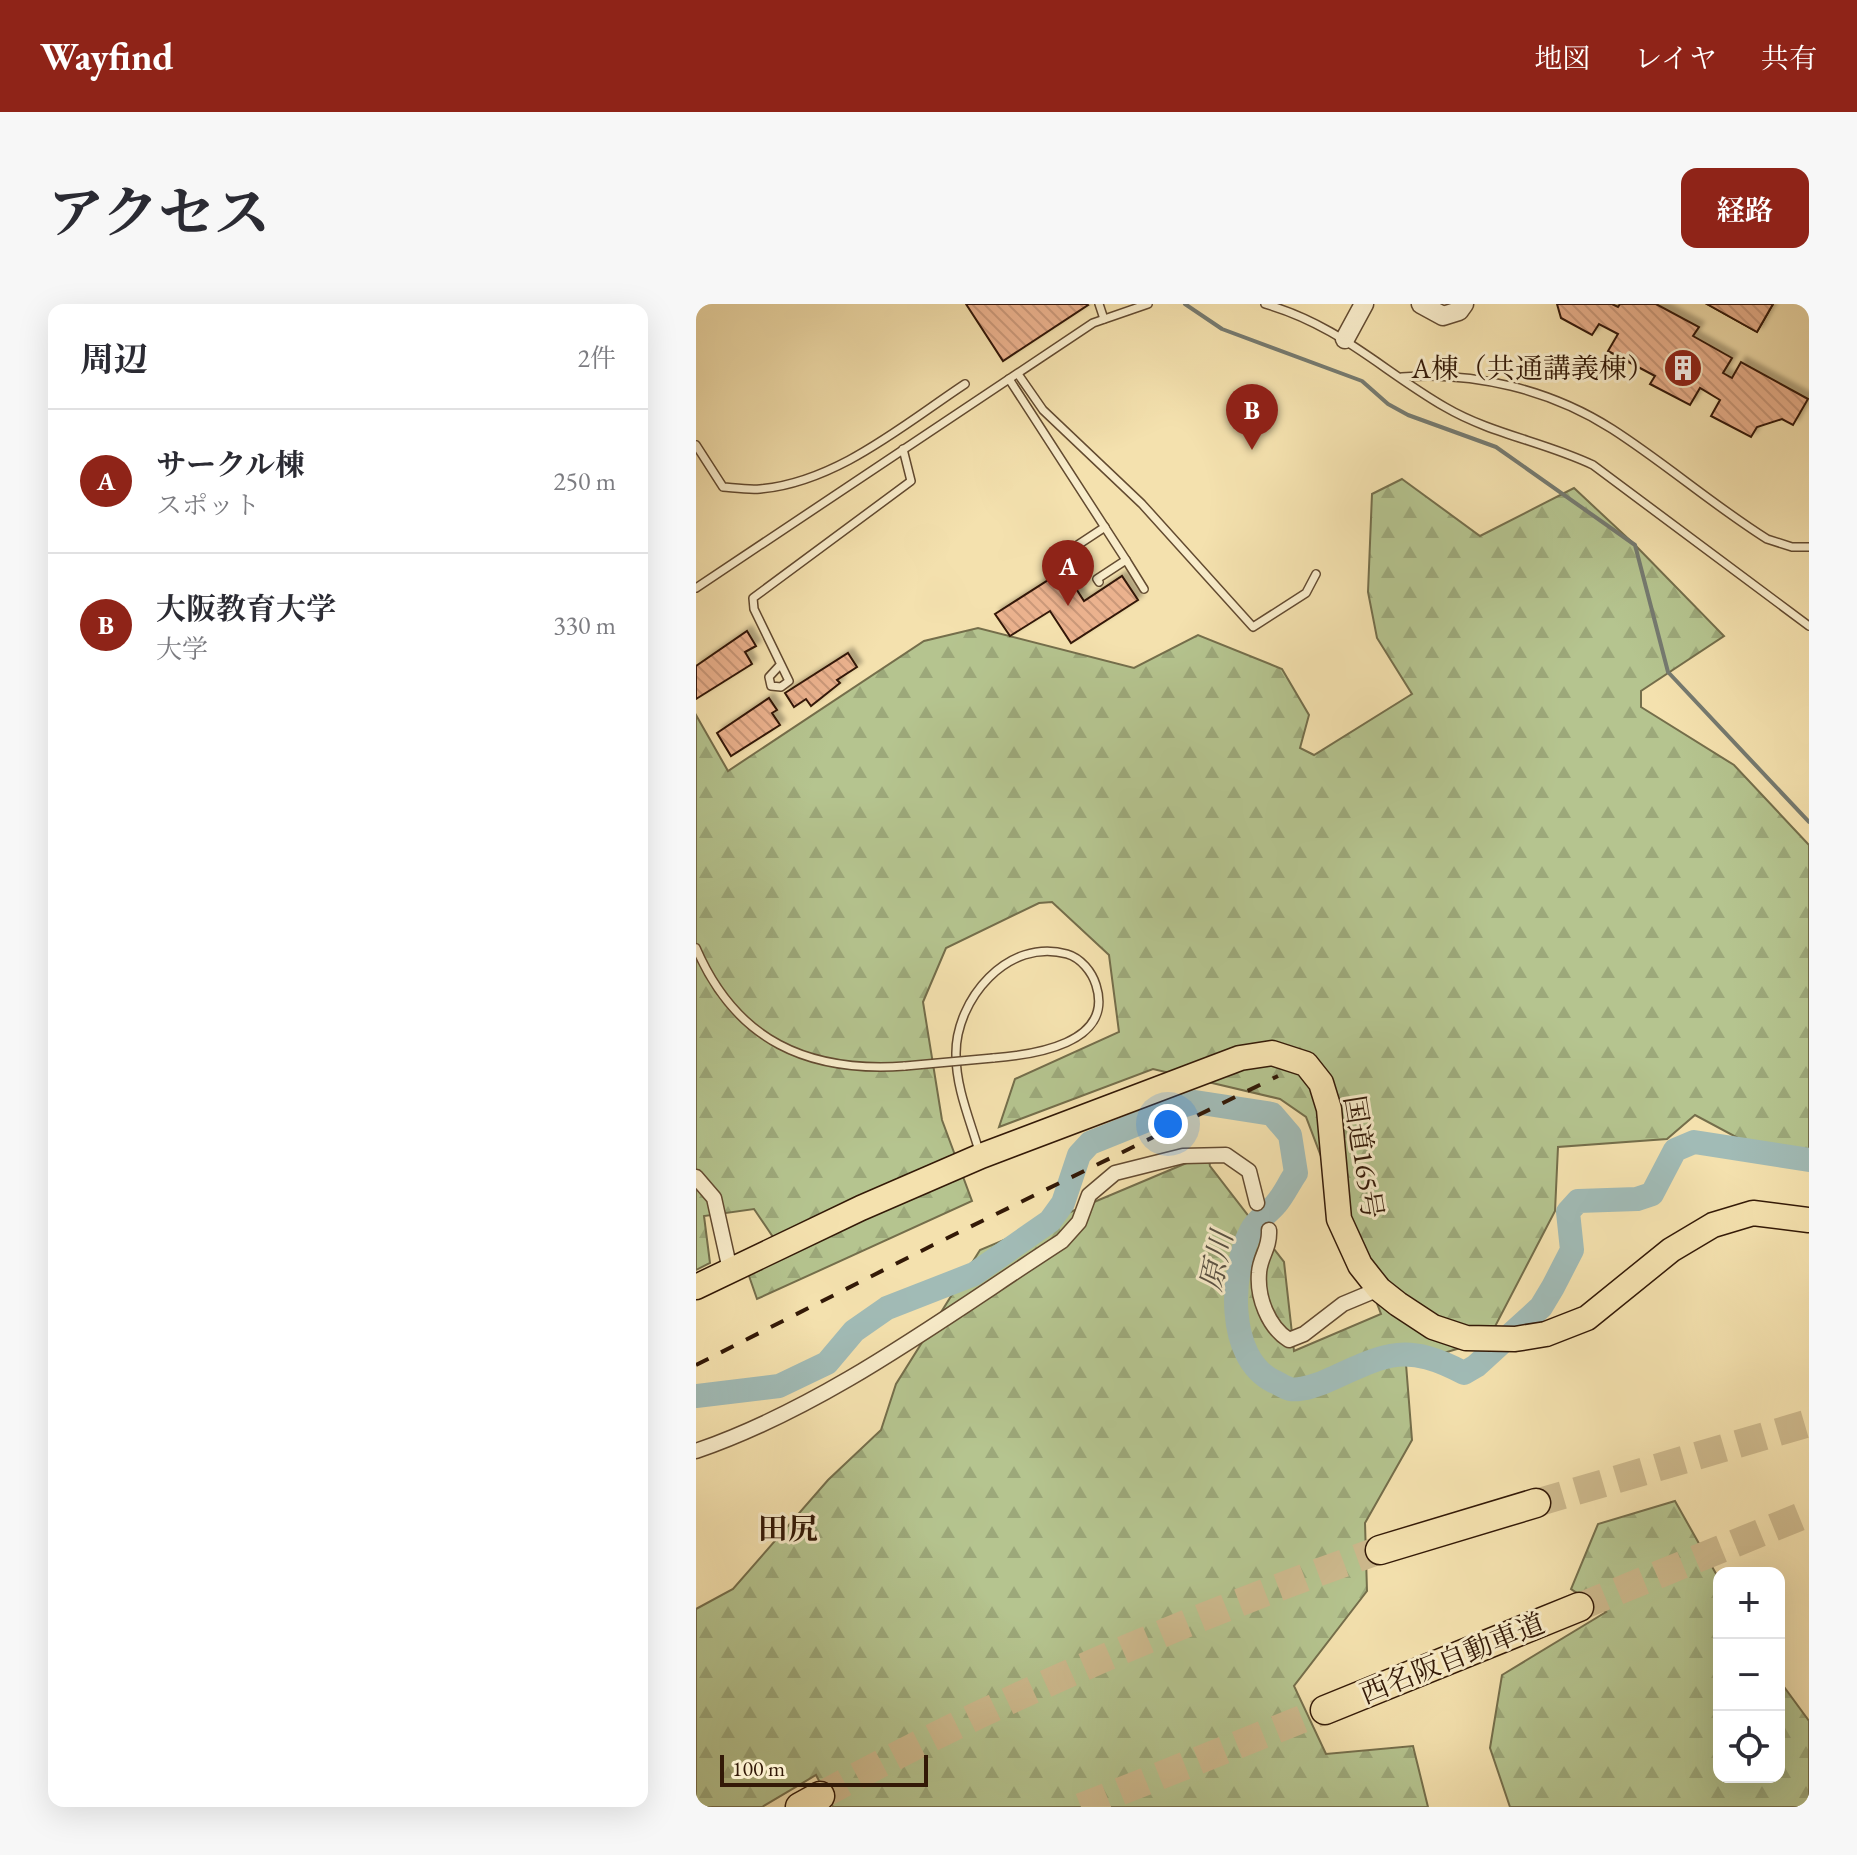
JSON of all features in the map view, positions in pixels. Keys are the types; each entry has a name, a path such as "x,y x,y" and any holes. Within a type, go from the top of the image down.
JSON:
{"highway":[{"name":"国道165号","path":"696,1287 861,1208 981,1156 1240,1058 1272,1053 1306,1064 1321,1083 1329,1109 1339,1219 1360,1265 1379,1289 1433,1327 1466,1338 1515,1339 1546,1334 1587,1318 1671,1250 1713,1225 1753,1213 1809,1220"},
{"path":"1380,1550 1536,1503"},
{"name":"西名阪自動車道","path":"1325,1710 1579,1607"}],"street":[{"path":"1345,339 1364,304"},
{"path":"1421,304 1443,316 1459,311 1464,304"},
{"path":"696,1451 743,1435 827,1390 893,1352 1062,1241 1079,1222 1089,1195 1115,1173 1183,1156 1226,1155 1249,1171 1257,1203"},
{"path":"696,1177 714,1198 730,1270"},
{"path":"1269,1230 1270,1244 1258,1271 1262,1297 1267,1317 1278,1333 1289,1340 1304,1334 1343,1304 1379,1289"}],"lane":[{"path":"1099,304 1104,319"},
{"path":"696,588 1093,323 1145,304"},
{"path":"1265,304 1292,312 1345,339 1445,408 1593,465 1809,626"},
{"path":"1018,374 1043,410 1142,504 1253,627 1306,593 1316,574"},
{"path":"1401,377 1428,375 1486,380 1567,406 1611,429 1767,539 1792,547 1809,547"},
{"path":"1009,379 1144,589"},
{"path":"696,445 723,487 760,489 786,484 862,453 965,384"},
{"path":"780,665 754,609 753,598 911,481 903,449"},
{"path":"1055,560 1105,527"},
{"path":"1099,582 1097,579 1126,560"},
{"path":"696,948 715,986 747,1023 802,1056 840,1066 870,1069 905,1066 993,1058 1049,1050 1066,1044 1084,1031 1096,1014 1099,995 1095,980 1085,965 1069,955 1022,955 998,969 971,1002 958,1039 957,1077 981,1156"}],"green space":[{"path":"1402,479 1480,536 1574,488 1724,636 1641,691 1641,707 1734,765 1809,845 1809,1149 1751,1145 1695,1115 1667,1139 1558,1147 1555,1211 1488,1340 1406,1364 1412,1440 1365,1523 1367,1591 1294,1686 1326,1754 1413,1746 1428,1807 833,1807 816,1775 762,1807 696,1807 696,1609 733,1589 828,1480 881,1430 896,1384 980,1250 1208,1154 1210,1166 1284,1262 1294,1351 1381,1314 1306,1117 1280,1099 1153,1069 999,1127 1015,1079 1119,1032 1109,955 1052,902 1039,903 946,948 923,1002 942,1120 972,1201 757,1299 749,1276 775,1240 754,1209 704,1216 710,1263 696,1270 696,715 728,771 924,641 978,628 1134,668 1198,635 1282,669 1309,715 1300,748 1314,755 1412,694 1377,638 1368,592 1372,494"},
{"path":"1675,1501 1713,1568 1713,1783 1785,1783 1785,1688 1809,1721 1809,1807 1510,1807 1490,1748 1502,1675 1606,1612 1571,1589 1598,1524"}],"building":[{"path":"966,304 1087,304 1088,305 1003,361"},
{"name":"A棟（共通講義棟）","path":"1557,304 1612,304 1618,307 1620,304 1656,304 1699,327 1693,336 1732,358 1723,373 1732,378 1741,362 1808,399 1793,425 1782,419 1757,427 1751,437 1711,416 1720,400 1700,388 1690,405 1650,384 1655,376 1608,351 1618,334 1599,324 1592,335 1561,318"},
{"path":"1707,304 1773,304 1757,332"},
{"path":"1707,304 1773,304 1757,332"},
{"path":"1064,570 1084,601 1122,576 1138,600 1071,643 1050,611 1010,636 995,614"},
{"path":"747,631 756,646 745,652 752,664 696,699 696,666"},
{"path":"848,653 857,667 837,680 840,683 811,706 806,699 794,707 785,693"},
{"path":"769,698 777,710 772,713 780,725 731,756 717,733"}],"waterway":[{"path":"1185,304 1222,329 1362,381 1388,404 1408,415 1496,447 1635,545 1668,672 1809,822"},
{"name":"原川","path":"696,1396 779,1386 827,1363 854,1331 887,1308 974,1274 1050,1221 1063,1203 1079,1155 1090,1143 1195,1102 1272,1114 1290,1135 1296,1173 1279,1200 1251,1231 1244,1248 1236,1290 1236,1312 1247,1353 1258,1369 1290,1389 1317,1385 1367,1363 1397,1355 1427,1358 1464,1373 1476,1366 1541,1307 1572,1250 1568,1212 1578,1201 1637,1199 1652,1194 1675,1150 1694,1142 1809,1160"}],"tunnel":[{"path":"1536,1503 1809,1423"},
{"path":"1579,1607 1809,1513"},
{"path":"820,1796 956,1726 1095,1662 1236,1604 1380,1550"},
{"path":"1081,1807 1325,1710"}],"railway":[{"path":"696,1365 1278,1076"}],"place":[{"name":"A棟（共通講義棟）","path":"1683,368"},
{"name":"大阪教育大学","path":"1252,450"},
{"name":"サークル棟","path":"1068,606"}],"district":[{"name":"田尻","path":"788,1528"}]}
